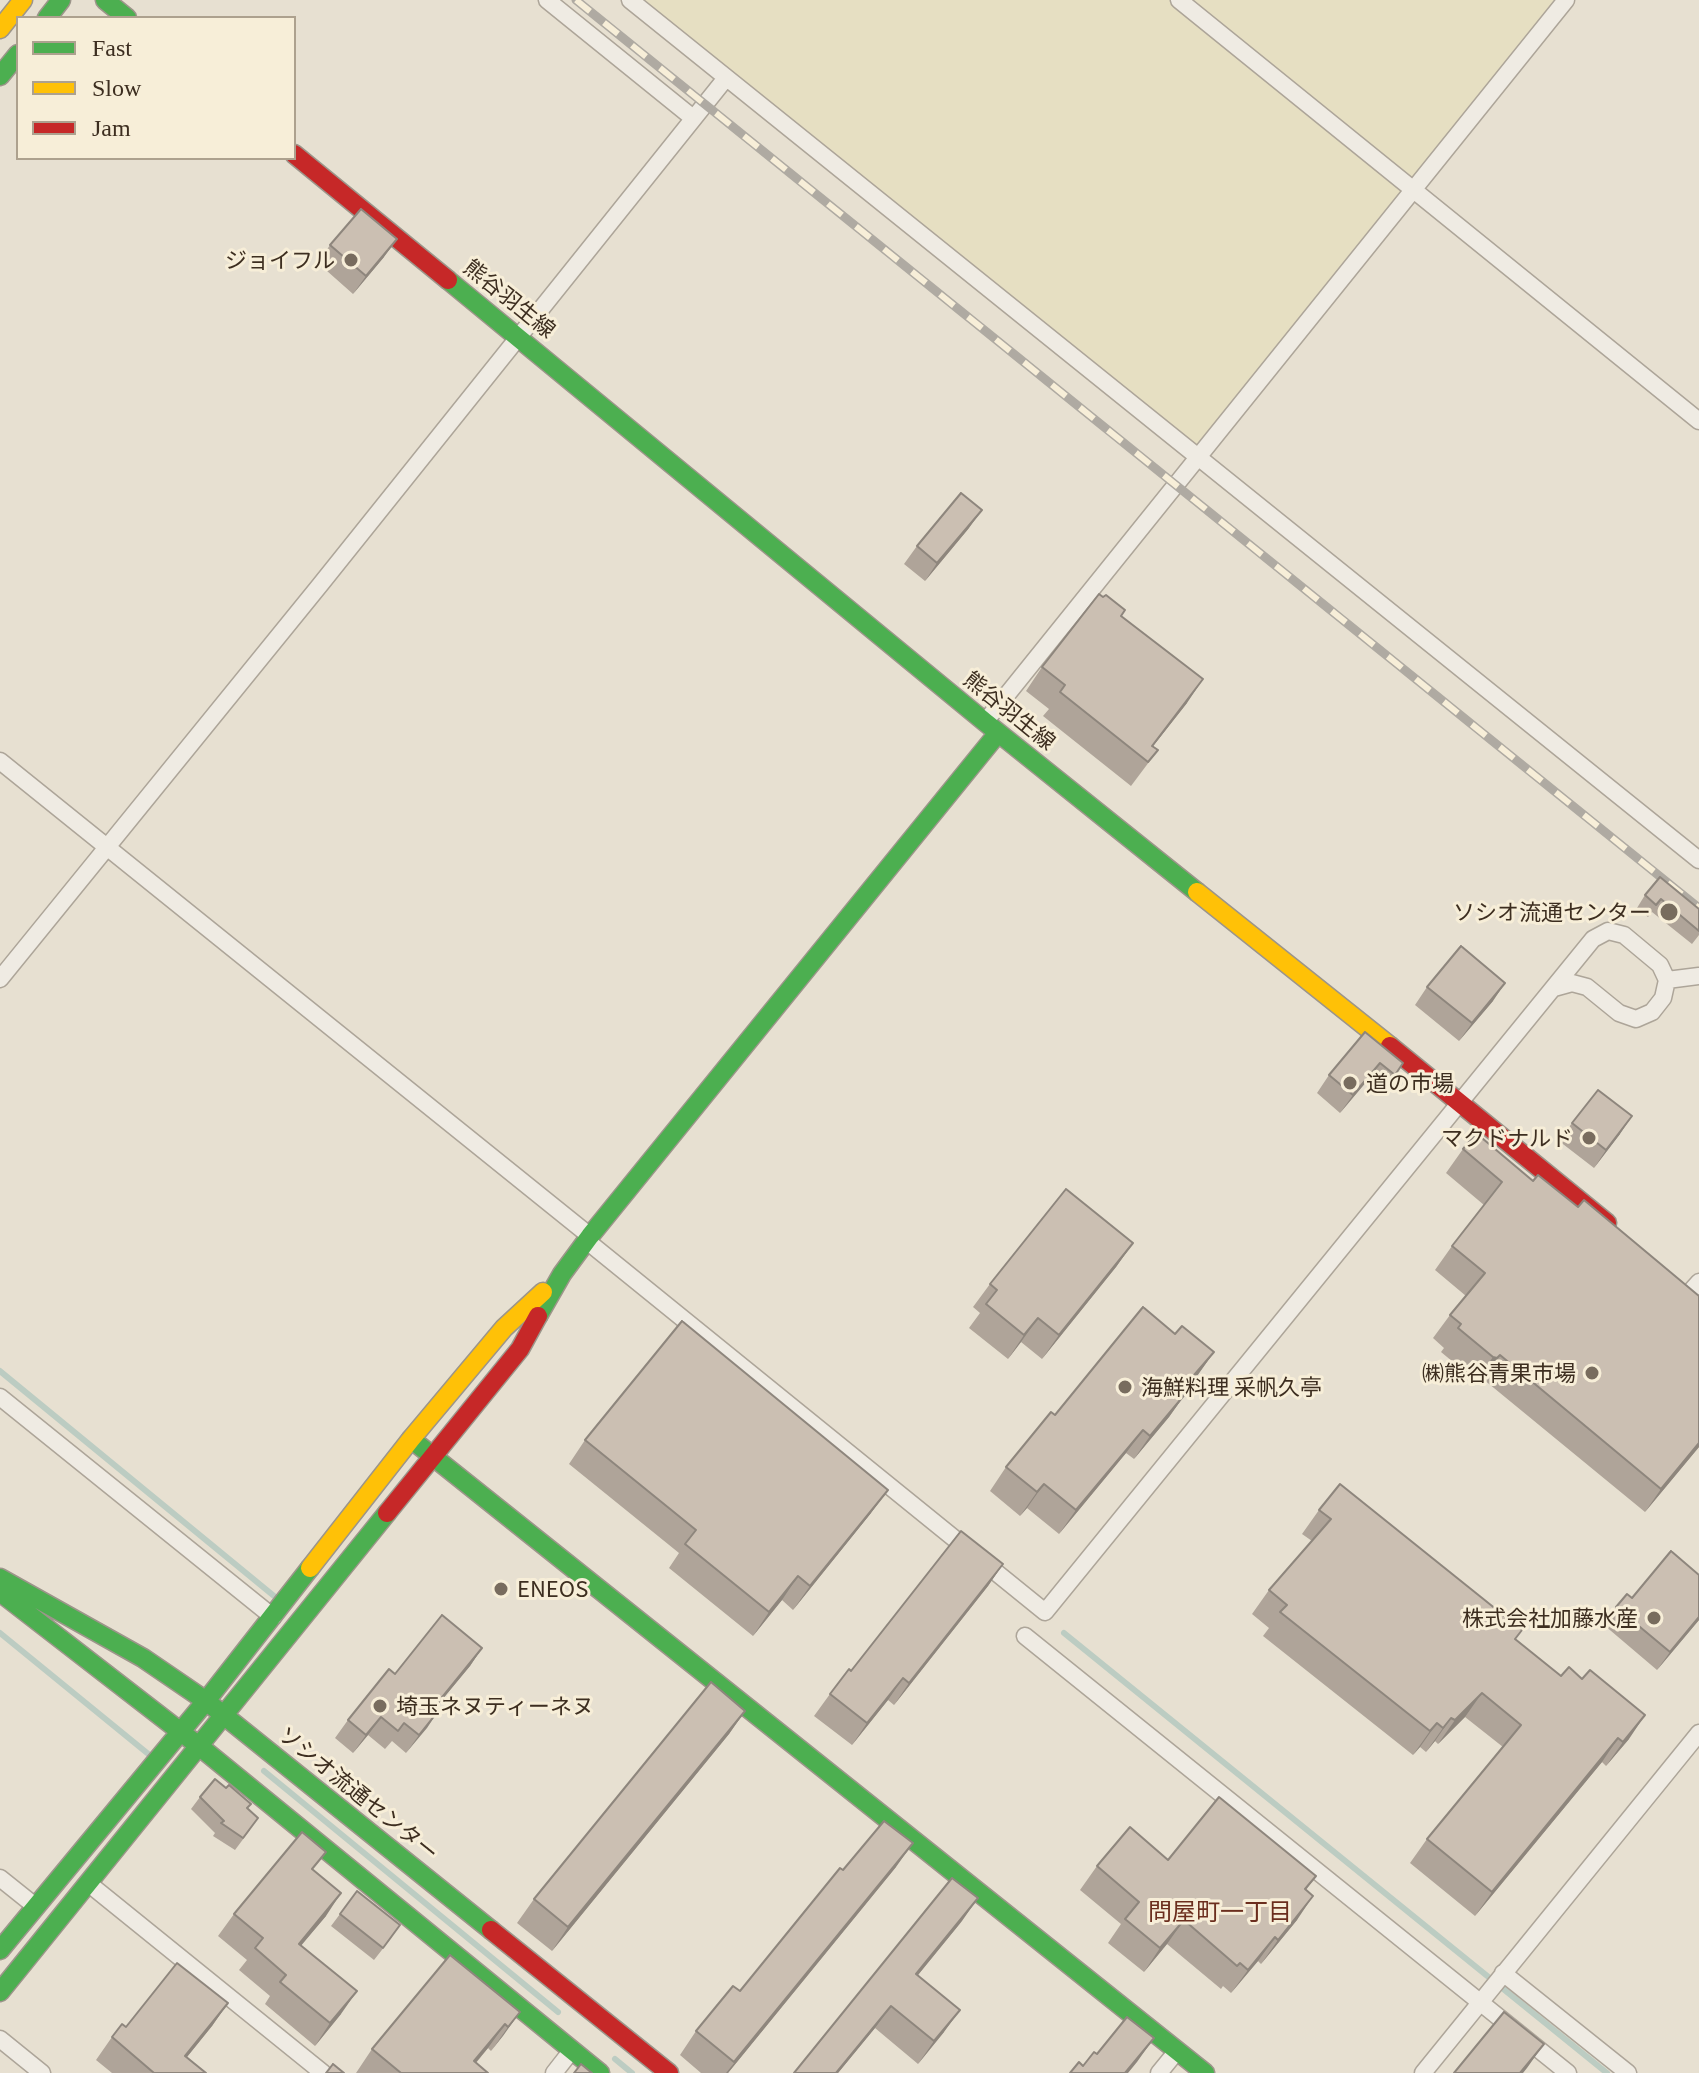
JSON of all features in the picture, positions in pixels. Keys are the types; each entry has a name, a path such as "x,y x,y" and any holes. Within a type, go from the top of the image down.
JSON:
{"street":[{"path":"0,29 23,0"},
{"path":"49,16 61,0"},
{"path":"105,0 125,16"},
{"path":"547,0 693,118"},
{"path":"630,0 1699,860"},
{"path":"1179,0 1699,421"},
{"path":"0,1992 520,1349 562,1274 588,1239 992,728 1197,457 1566,0"},
{"path":"0,76 16,56"},
{"path":"0,979 726,78"},
{"name":"熊谷羽生線","path":"296,156 518,335 992,728 1618,1232"},
{"path":"0,761 1045,1612 1593,939 1608,931 1624,935 1660,965 1667,980 1663,998 1652,1012 1636,1019 1619,1013 1587,987 1572,983 1554,988"},
{"path":"1667,980 1699,976"},
{"path":"0,1950 206,1701 411,1439 504,1328 562,1274"},
{"path":"0,1397 273,1617"},
{"path":"411,1439 1205,2073"},
{"name":"ソシオ流通センター","path":"0,1578 143,1658 206,1701 669,2073"},
{"path":"0,1592 199,1746 600,2073"},
{"path":"1025,1636 1568,2073"},
{"path":"1423,2073 1699,1733"},
{"path":"0,1878 35,1906"},
{"path":"88,1883 323,2073"},
{"path":"1503,1973 1628,2073"},
{"path":"0,2039 42,2073"},
{"path":"554,2073 572,2050"},
{"path":"1159,2073 1177,2051"}],"shaded area":[{"path":"643,0 1559,0 1196,446"}],"building":[{"path":"361,209 397,239 366,276 330,245"},
{"path":"961,493 982,510 937,563 917,546"},
{"path":"1099,594 1103,597 1106,595 1125,610 1121,616 1203,679 1152,746 1158,750 1148,762 1060,692 1065,685 1042,667"},
{"path":"1660,877 1699,909 1699,931 1661,899 1656,905 1645,895"},
{"path":"1461,946 1505,983 1472,1023 1427,987"},
{"path":"1365,1032 1403,1063 1395,1075 1380,1063 1353,1095 1329,1075"},
{"path":"1598,1090 1632,1116 1606,1150 1572,1123"},
{"path":"1476,1133 1533,1181 1538,1175 1578,1207 1584,1200 1699,1296 1699,1443 1661,1489 1500,1355 1493,1357 1458,1328 1461,1324 1450,1315 1485,1273 1452,1246 1502,1182 1463,1149"},
{"path":"1066,1189 1133,1243 1059,1335 1038,1318 1024,1335 986,1304 997,1290 990,1284"},
{"path":"1143,1307 1175,1334 1182,1326 1214,1352 1181,1390 1186,1393 1150,1436 1143,1430 1076,1510 1044,1484 1037,1492 1006,1467 1051,1412 1055,1415"},
{"path":"682,1321 888,1490 810,1586 798,1576 769,1612 685,1544 696,1530 585,1440"},
{"path":"1340,1484 1522,1630 1515,1639 1561,1676 1569,1667 1582,1679 1590,1670 1645,1715 1623,1742 1618,1738 1492,1892 1427,1839 1521,1725 1482,1693 1455,1720 1451,1718 1443,1728 1437,1723 1430,1731 1280,1612 1287,1605 1269,1590 1331,1519 1319,1510"},
{"path":"961,1531 1003,1564 909,1683 903,1678 867,1723 830,1694"},
{"name":"株式会社加藤水産","path":"1671,1551 1699,1575 1699,1617 1670,1652 1616,1607 1627,1594 1632,1598"},
{"path":"442,1615 482,1648 435,1706 439,1710 419,1735 404,1723 398,1731 381,1717 366,1735 348,1720 389,1669 395,1674"},
{"path":"711,1682 745,1711 568,1927 534,1899"},
{"path":"215,1779 226,1788 229,1785 251,1804 247,1808 258,1818 243,1838 221,1823 224,1821 200,1797"},
{"path":"1219,1797 1316,1876 1305,1889 1313,1896 1278,1940 1275,1937 1248,1970 1240,1963 1237,1966 1184,1920 1160,1948 1125,1919 1139,1902 1097,1866 1130,1827 1168,1860"},
{"path":"884,1821 913,1843 734,2062 696,2031 733,1986 740,1991 840,1868 843,1870"},
{"path":"302,1832 326,1852 312,1869 341,1893 299,1944 357,1991 330,2023 280,1982 286,1975 255,1948 263,1938 234,1914"},
{"path":"952,1878 978,1898 916,1974 960,2010 934,2041 891,2006 836,2073 794,2073"},
{"path":"357,1891 400,1925 383,1948 340,1914"},
{"path":"450,1955 520,2012 508,2027 505,2024 474,2061 488,2073 401,2073 372,2049"},
{"path":"177,1963 228,2003 185,2056 206,2073 154,2073 112,2037 122,2024 126,2027"},
{"path":"1504,2012 1544,2044 1520,2073 1454,2073"},
{"path":"1127,2017 1154,2038 1125,2073 1070,2073 1079,2062 1083,2066 1094,2052 1097,2054"},
{"path":"333,2064 344,2073 326,2073"},
{"path":"581,2064 592,2073 574,2073"}],"waterway":[{"path":"0,1371 274,1596"},
{"path":"0,1633 152,1757"},
{"path":"1064,1633 1607,2073"},
{"path":"264,1771 558,2012"},
{"path":"615,2059 632,2073"}],"railway":[{"path":"576,0 1699,908"}],"traffic: fast":[{"path":"49,16 61,0"},
{"path":"105,0 125,16"},
{"path":"0,76 16,56"},
{"path":"448,280 985,722 1197,892"},
{"path":"538,1316 562,1274 590,1236 998,733"},
{"path":"411,1439 1205,2073"},
{"path":"0,1992 387,1513"},
{"path":"0,1950 206,1701 310,1568"},
{"path":"0,1578 143,1658 206,1701 491,1930"},
{"path":"0,1592 199,1746 600,2073"}],"traffic: slow":[{"path":"0,29 23,0"},
{"path":"1197,892 1390,1046"},
{"path":"310,1568 411,1439 504,1328 543,1292"}],"traffic: jam":[{"path":"296,156 448,280"},
{"path":"1390,1046 1607,1223"},
{"path":"387,1513 520,1349 538,1316"},
{"path":"491,1930 669,2073"}],"place":[{"name":"ジョイフル","path":"351,260"},
{"name":"ソシオ流通センター","path":"1669,912"},
{"name":"道の市場","path":"1350,1083"},
{"name":"マクドナルド","path":"1589,1138"},
{"name":"㈱熊谷青果市場","path":"1592,1373"},
{"name":"海鮮料理 采帆久亭","path":"1125,1387"},
{"name":"ENEOS","path":"501,1589"},
{"name":"株式会社加藤水産","path":"1654,1618"},
{"name":"埼玉ネヌティーネヌ","path":"380,1706"}],"district":[{"name":"問屋町一丁目","path":"1220,1911"}]}
